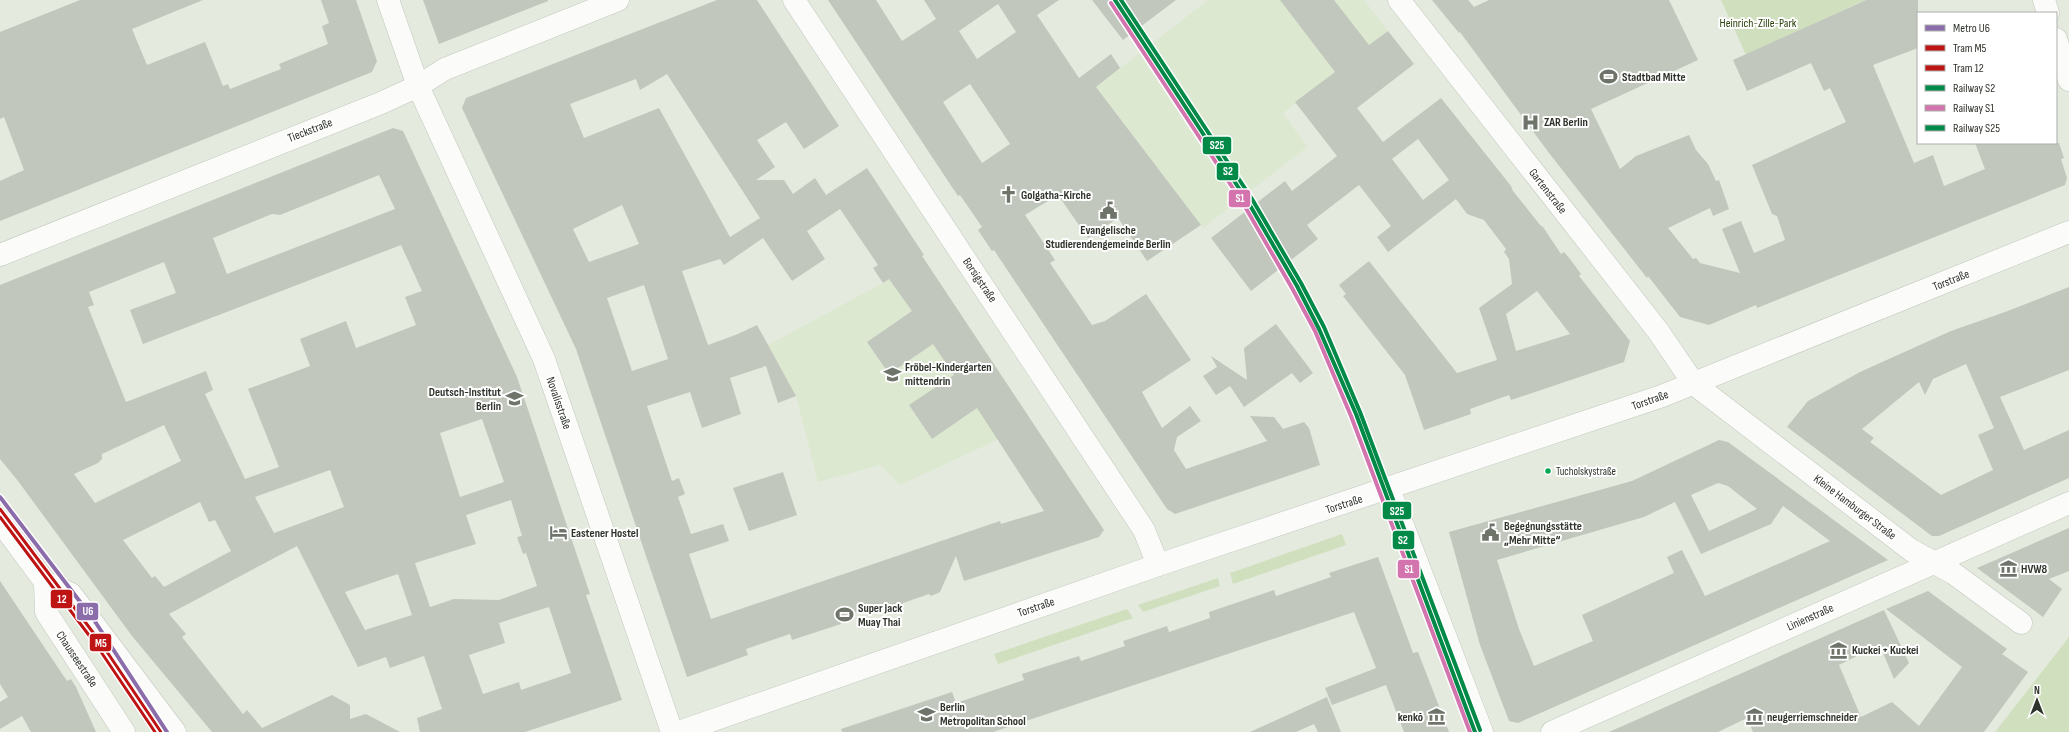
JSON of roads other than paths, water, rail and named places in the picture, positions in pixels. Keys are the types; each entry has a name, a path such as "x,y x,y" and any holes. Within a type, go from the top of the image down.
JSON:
{"street":[{"name":"Novalisstraße","path":"388,0 418,86 544,358 672,732"},
{"name":"Tieckstraße","path":"0,255 381,103 418,86 449,68 618,0"},
{"name":"Borsigstraße","path":"794,0 1144,530 1158,565"},
{"name":"Gartenstraße","path":"1399,0 1665,341 1694,384"},
{"path":"2044,0 2048,12"},
{"path":"2057,41 2069,80"},
{"name":"Torstraße","path":"679,732 1158,565 1546,436 1694,384 2069,232"},
{"name":"Kleine Hamburger Straße","path":"1694,384 1913,551 1953,573 2021,623"},
{"path":"1389,489 1482,732"},
{"name":"Linienstraße","path":"1552,732 2069,503"},
{"path":"0,521 45,582 71,594 175,732"},
{"name":"Chausseestraße","path":"45,582 46,612 124,732"}],"metro line":[{"name":"U6","path":"0,497 94,620 167,732"}],"tram line":[{"name":"M5","path":"0,509 101,643 161,732"},
{"name":"12","path":"0,517 97,646 155,732"}],"rail line":[{"name":"S2","path":"1115,0 1248,202 1297,286 1319,329 1356,414 1475,732"},
{"name":"S25","path":"1121,0 1252,199 1301,283 1324,327 1360,412 1480,730"},
{"name":"S1","path":"1111,3 1244,205 1315,331 1351,416 1470,732"}],"place":[{"name":"Stadtbad Mitte","path":"1609,77"},
{"name":"ZAR Berlin","path":"1531,122"},
{"name":"Golgatha-Kirche","path":"1008,195"},
{"name":"Evangelische Studierendengemeinde Berlin","path":"1108,211"},
{"name":"Fröbel-Kindergarten mittendrin","path":"892,374"},
{"name":"Deutsch-Institut Berlin","path":"514,399"},
{"name":"Tucholskystraße","path":"1548,471"},
{"name":"Eastener Hostel","path":"558,533"},
{"name":"Begegnungsstätte „Mehr Mitte“","path":"1491,533"},
{"name":"HVW8","path":"2008,569"},
{"name":"Super Jack Muay Thai","path":"845,615"},
{"name":"Kuckei + Kuckei","path":"1839,650"},
{"name":"Berlin Metropolitan School","path":"927,714"},
{"name":"kenkō","path":"1436,717"},
{"name":"neugerriemschneider","path":"1754,717"}],"park label":[{"name":"Heinrich-Zille-Park","path":"1758,23"}]}
